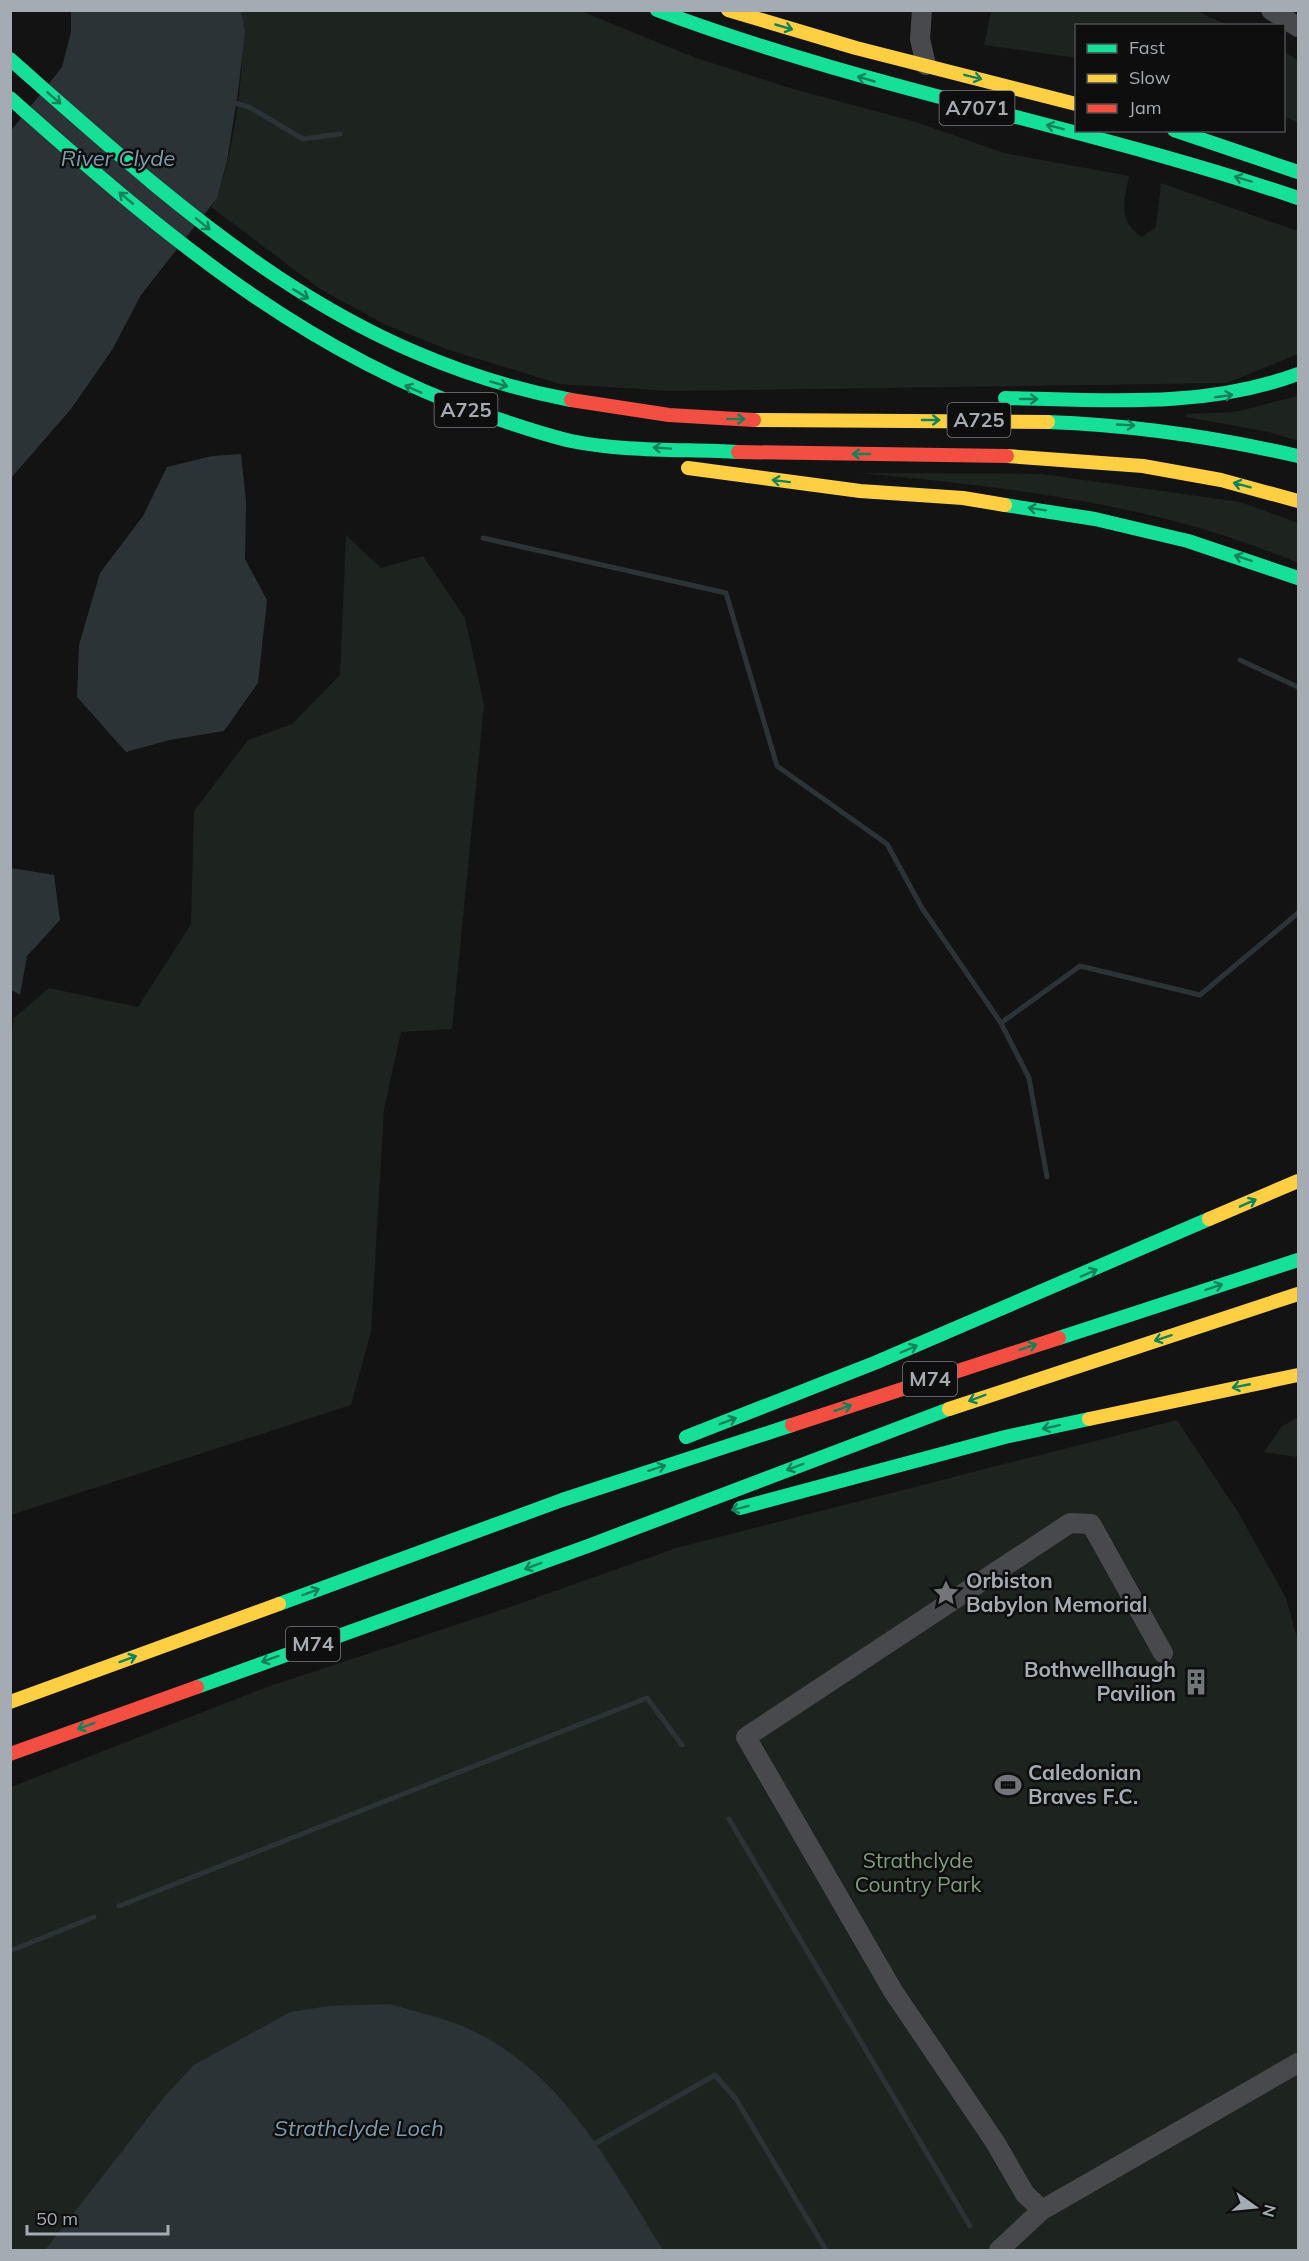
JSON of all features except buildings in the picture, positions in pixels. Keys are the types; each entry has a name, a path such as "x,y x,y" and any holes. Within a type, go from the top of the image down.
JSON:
{"highway":[{"name":"A7071","path":"657,10 744,45 913,92 1167,155 1299,198"},
{"name":"A7071","path":"728,10 856,48 1075,103"},
{"name":"A725","path":"10,59 133,167 253,261 346,320 458,369 555,399 657,415 728,419 1020,420 1136,426 1173,429 1242,441 1299,456"},
{"name":"A725","path":"10,98 175,239 238,287 306,334 375,372 465,409 574,441 672,465 729,475 860,491 963,498 1095,519 1188,541 1299,578"},
{"path":"1180,132 1299,172"},
{"path":"988,398 1197,399 1248,392 1299,374"},
{"path":"657,415 731,403"},
{"name":"A725","path":"574,441 720,452 1053,455 1211,476 1299,501"},
{"path":"673,1442 898,1353 1299,1181"},
{"name":"M74","path":"12,1702 562,1500 1299,1260"},
{"name":"M74","path":"10,1754 588,1546 989,1394 1299,1294"},
{"path":"729,1511 1005,1437 1299,1375"},
{"path":"562,1500 643,1458"},
{"path":"588,1546 708,1516"}],"street":[{"path":"922,10 920,39 926,65"},
{"path":"1271,10 1299,27"},
{"path":"1042,2210 1025,2194 996,2142 893,1991 746,1737 1070,1523 1091,1524 1163,1653"},
{"path":"999,2250 1042,2210 1299,2063"}],"green space":[{"path":"241,11 581,11 696,58 797,90 916,122 1004,153 1129,176 1124,210 1129,224 1142,237 1156,227 1161,183 1298,231 1298,354 1227,383 670,391 560,384 446,349 384,324 320,289 211,207 226,168 237,111 243,29"},
{"path":"991,11 1197,11 1226,24 1075,24 1075,58 984,45"},
{"path":"1285,53 1298,60 1298,123 1285,116"},
{"path":"1298,396 1298,441 1269,432 1186,417 1187,414 1235,412"},
{"path":"860,473 1041,474 1240,502 1298,523 1298,563 1246,543 1138,512 1027,492"},
{"path":"346,535 381,568 423,556 465,618 484,705 452,1029 401,1032 384,1109 371,1332 351,1405 11,1515 10,1046 14,1018 49,988 138,1007 191,924 194,811 248,740 292,724 340,675"},
{"path":"1298,1417 1298,1457 1264,1452 1281,1427"},
{"name":"Strathclyde Country Park","path":"1177,1420 1238,1512 1286,1598 1298,1641 1298,2250 11,2250 11,1787 264,1688 510,1607 676,1548"}],"water":[{"name":"River Clyde","path":"71,11 241,11 245,31 238,92 227,161 217,198 141,295 112,350 71,409 11,478 10,132 62,67 71,32"},
{"path":"241,454 246,502 245,559 267,600 258,683 224,731 170,740 126,752 77,697 79,645 100,573 143,516 167,467 212,456"},
{"path":"11,868 54,875 60,920 27,956 20,995 11,990"},
{"name":"Strathclyde Loch","path":"390,2004 469,2029 502,2047 532,2070 582,2124 624,2186 663,2250 45,2250 165,2096 194,2065 290,2012 329,2006"}],"waterway":[{"path":"231,102 249,107 303,139 340,134"},
{"path":"483,538 726,593 777,766 887,844 922,908 1001,1023 1029,1078 1047,1177"},
{"path":"1240,660 1298,687"},
{"path":"1001,1023 1080,966 1200,995 1298,913"},
{"path":"119,1906 647,1698 682,1745"},
{"path":"729,1819 970,2226"},
{"path":"10,1951 94,1917"},
{"path":"596,2143 715,2075 736,2099 826,2250"}],"traffic: fast":[{"path":"657,10 816,63 1138,149 1298,198"},
{"path":"10,59 137,170 201,222 267,270 336,313 409,349 487,379 571,400"},
{"path":"10,98 118,192 230,279 288,319 349,354 413,386 480,413 571,441 633,449 738,452"},
{"path":"1180,132 1298,172"},
{"path":"1005,398 1116,401 1190,398 1226,393 1298,374"},
{"path":"1048,422 1174,433 1298,456"},
{"path":"1005,505 1095,519 1188,541 1298,578"},
{"path":"686,1437 877,1362 1209,1219"},
{"path":"1059,1338 1298,1260"},
{"path":"197,1687 588,1546 949,1409"},
{"path":"740,1508 1005,1437 1089,1419"},
{"path":"279,1604 562,1500 792,1425"}],"traffic: slow":[{"path":"728,10 856,48 1075,104"},
{"path":"754,420 1048,422"},
{"path":"1007,456 1143,466 1221,480 1298,501"},
{"path":"688,468 860,491 963,498 1005,505"},
{"path":"1209,1219 1298,1181"},
{"path":"949,1409 1298,1294"},
{"path":"1089,1419 1298,1375"},
{"path":"10,1702 279,1604"}],"traffic: jam":[{"path":"571,400 669,415 754,420"},
{"path":"738,452 1007,456"},
{"path":"792,1425 1059,1338"},
{"path":"10,1754 197,1687"}],"place":[{"name":"Orbiston Babylon Memorial","path":"946,1593"},
{"name":"Bothwellhaugh Pavilion","path":"1196,1682"},
{"name":"Caledonian Braves F.C.","path":"1008,1785"}]}
